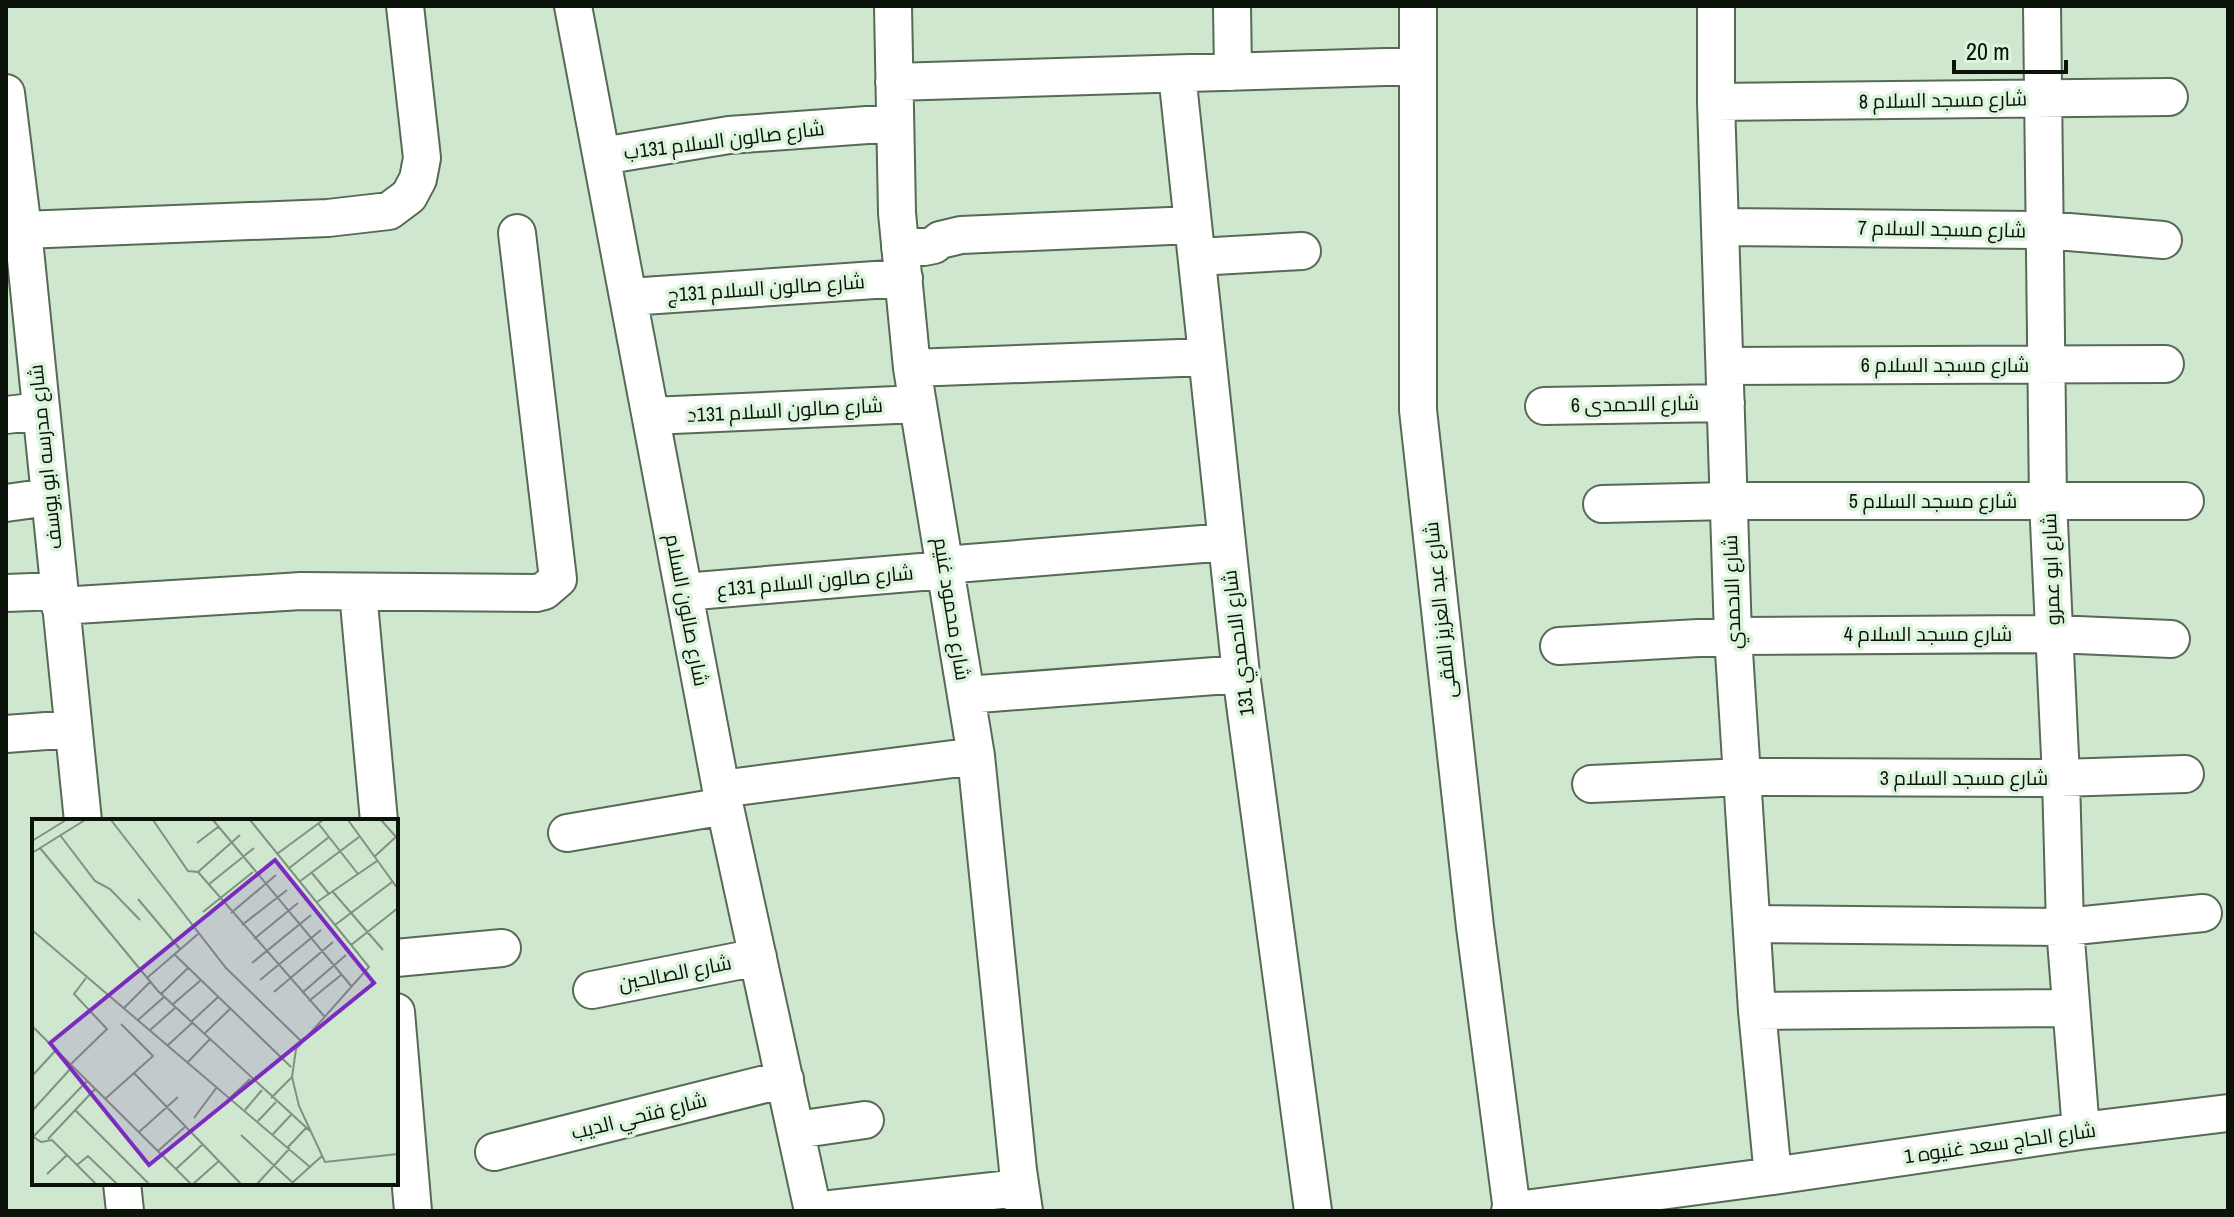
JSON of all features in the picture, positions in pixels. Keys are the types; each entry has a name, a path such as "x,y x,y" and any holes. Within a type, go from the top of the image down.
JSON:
{"street":[{"path":"18,245 389,211 409,196 418,179 422,158 405,6"},
{"name":"شارع صالون السلام","path":"573,6 723,798 813,1211"},
{"name":"شارع محمود غنيم","path":"893,6 897,213 912,368 976,756 1022,1200"},
{"path":"1232,6 1233,72"},
{"name":"شارع عبد العزيز الفقى","path":"1418,6 1418,410 1475,927 1511,1211"},
{"name":"شارع الاحمدي","path":"1716,6 1716,102 1733,636 1757,1011 1773,1176"},
{"name":"شارع ابو عمرو","path":"2042,6 2048,501 2065,927 2081,1131"},
{"path":"894,82 1418,66"},
{"name":"شارع الاحمدي 131","path":"1177,74 1241,674 1313,1211"},
{"name":"شارع مدرسه ابو يوسف","path":"6,93 18,245 23,413 49,497 83,819"},
{"name":"شارع مسجد السلام 8","path":"1716,102 2169,97"},
{"name":"شارع صالون السلام 131ب","path":"602,156 729,135 895,123"},
{"name":"شارع مسجد السلام 7","path":"1720,227 2045,230 2163,240"},
{"path":"6,593 59,598 301,591 536,593 552,586 558,579 517,233"},
{"name":"شارع صالون السلام 131ج","path":"629,297 902,262 924,247 961,235 1195,241 1302,251"},
{"path":"912,368 1207,357"},
{"name":"شارع مسجد السلام 6","path":"1725,366 2165,364"},
{"name":"شارع الاحمدى 6","path":"1544,406 1726,403"},
{"name":"شارع صالون السلام 131د","path":"651,416 918,404"},
{"path":"6,503 49,497"},
{"name":"شارع مسجد السلام 5","path":"1602,504 2185,501"},
{"name":"شارع صالون السلام 131ع","path":"684,592 1227,542"},
{"path":"358,592 379,819"},
{"name":"شارع مسجد السلام 4","path":"1559,646 1733,636 2054,634 2171,639"},
{"path":"966,695 1241,674"},
{"path":"6,734 73,729"},
{"path":"567,833 723,798 976,756"},
{"name":"شارع مسجد السلام 3","path":"1591,784 1743,777 2061,778 2185,774"},
{"path":"1753,924 2065,927 2203,913"},
{"path":"398,958 502,948"},
{"name":"شارع الصالحين","path":"592,990 758,957"},
{"path":"1757,1011 2071,1008"},
{"path":"398,1055 403,1163 413,1211"},
{"name":"شارع فتحي الديب","path":"494,1152 785,1079"},
{"name":"شارع الحاج سعد غنيوه 1","path":"1511,1211 2228,1113"},
{"path":"796,1130 865,1120"},
{"path":"122,1185 125,1211"},
{"path":"813,1211 1022,1200"}]}
